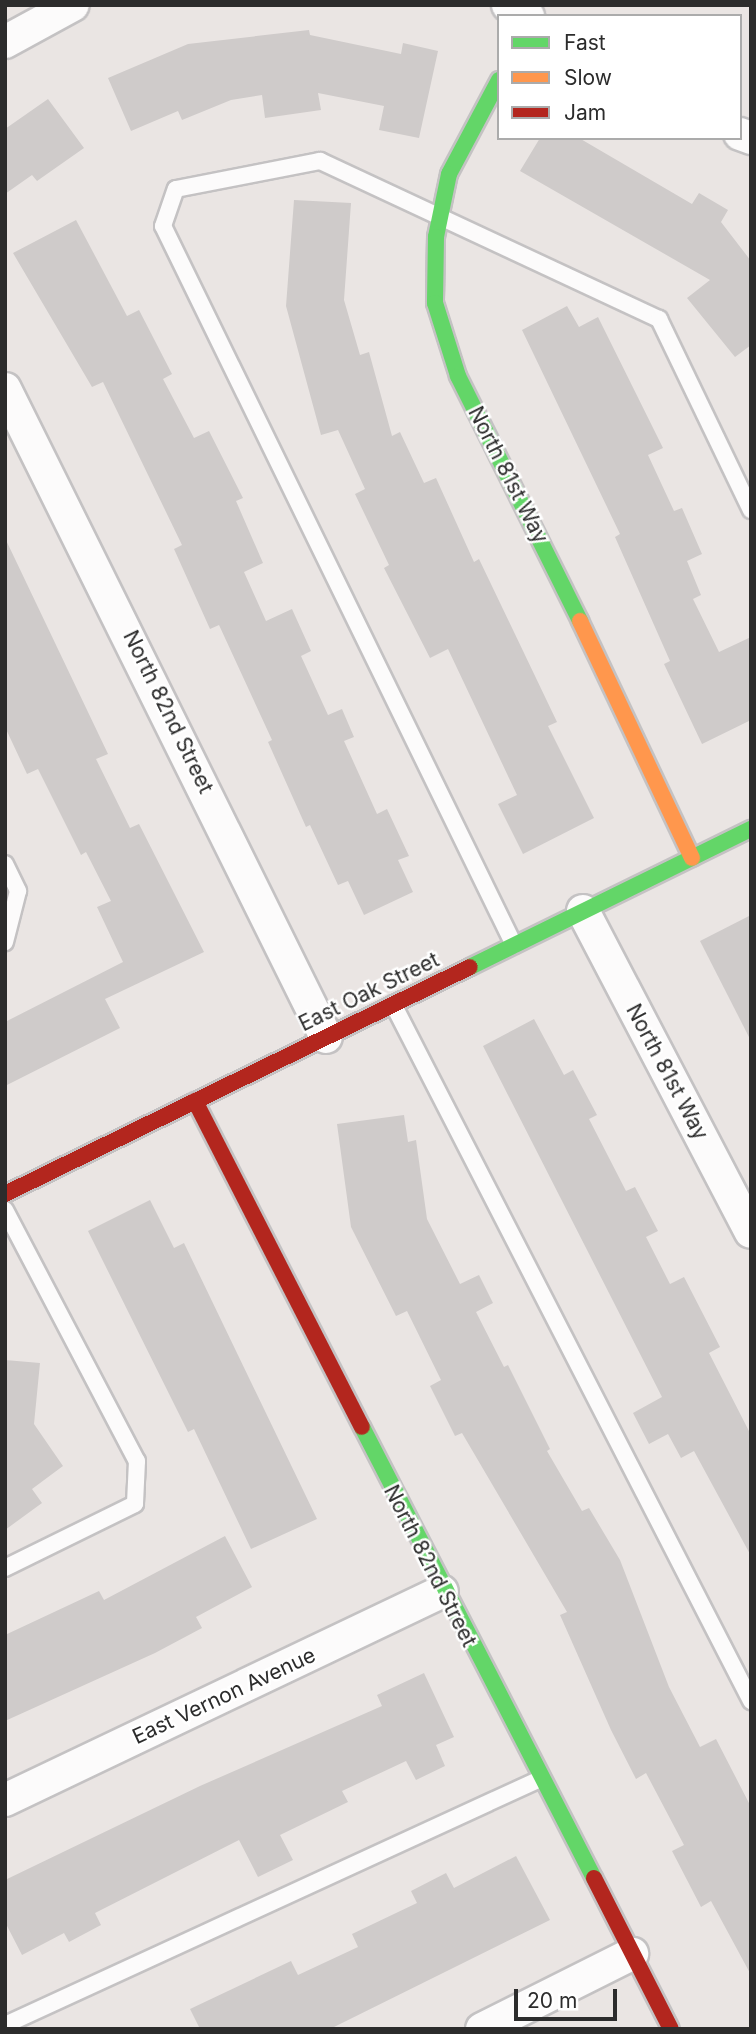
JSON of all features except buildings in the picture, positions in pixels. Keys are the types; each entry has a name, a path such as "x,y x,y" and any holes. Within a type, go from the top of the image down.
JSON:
{"street":[{"path":"5,43 73,5"},
{"path":"508,5 524,14"},
{"name":"North 81st Way","path":"497,84 449,174 440,217 435,303 458,376 560,578 692,858"},
{"name":"North 82nd Street","path":"5,389 326,1037"},
{"name":"East Oak Street","path":"5,1194 751,830"},
{"name":"North 81st Way","path":"583,911 751,1232"},
{"name":"North 82nd Street","path":"194,1101 442,1592 671,2029"},
{"name":"East Vernon Avenue","path":"5,1800 442,1592"},
{"path":"482,2029 632,1954"}],"lane":[{"path":"514,945 163,226 176,189 320,160 659,319 751,510"},
{"path":"5,864 18,891 5,942"},
{"path":"393,1004 751,1701"},
{"path":"5,1210 136,1461 135,1504 5,1568"},
{"path":"5,2025 540,1779"}],"traffic: fast":[{"path":"497,84 449,174 436,237 435,303 458,376 580,621"},
{"path":"470,967 751,829"},
{"path":"362,1427 594,1878"}],"traffic: slow":[{"path":"580,621 692,858"}],"traffic: jam":[{"path":"5,1194 470,967"},
{"path":"195,1101 362,1427"},
{"path":"594,1878 671,2029"}]}
